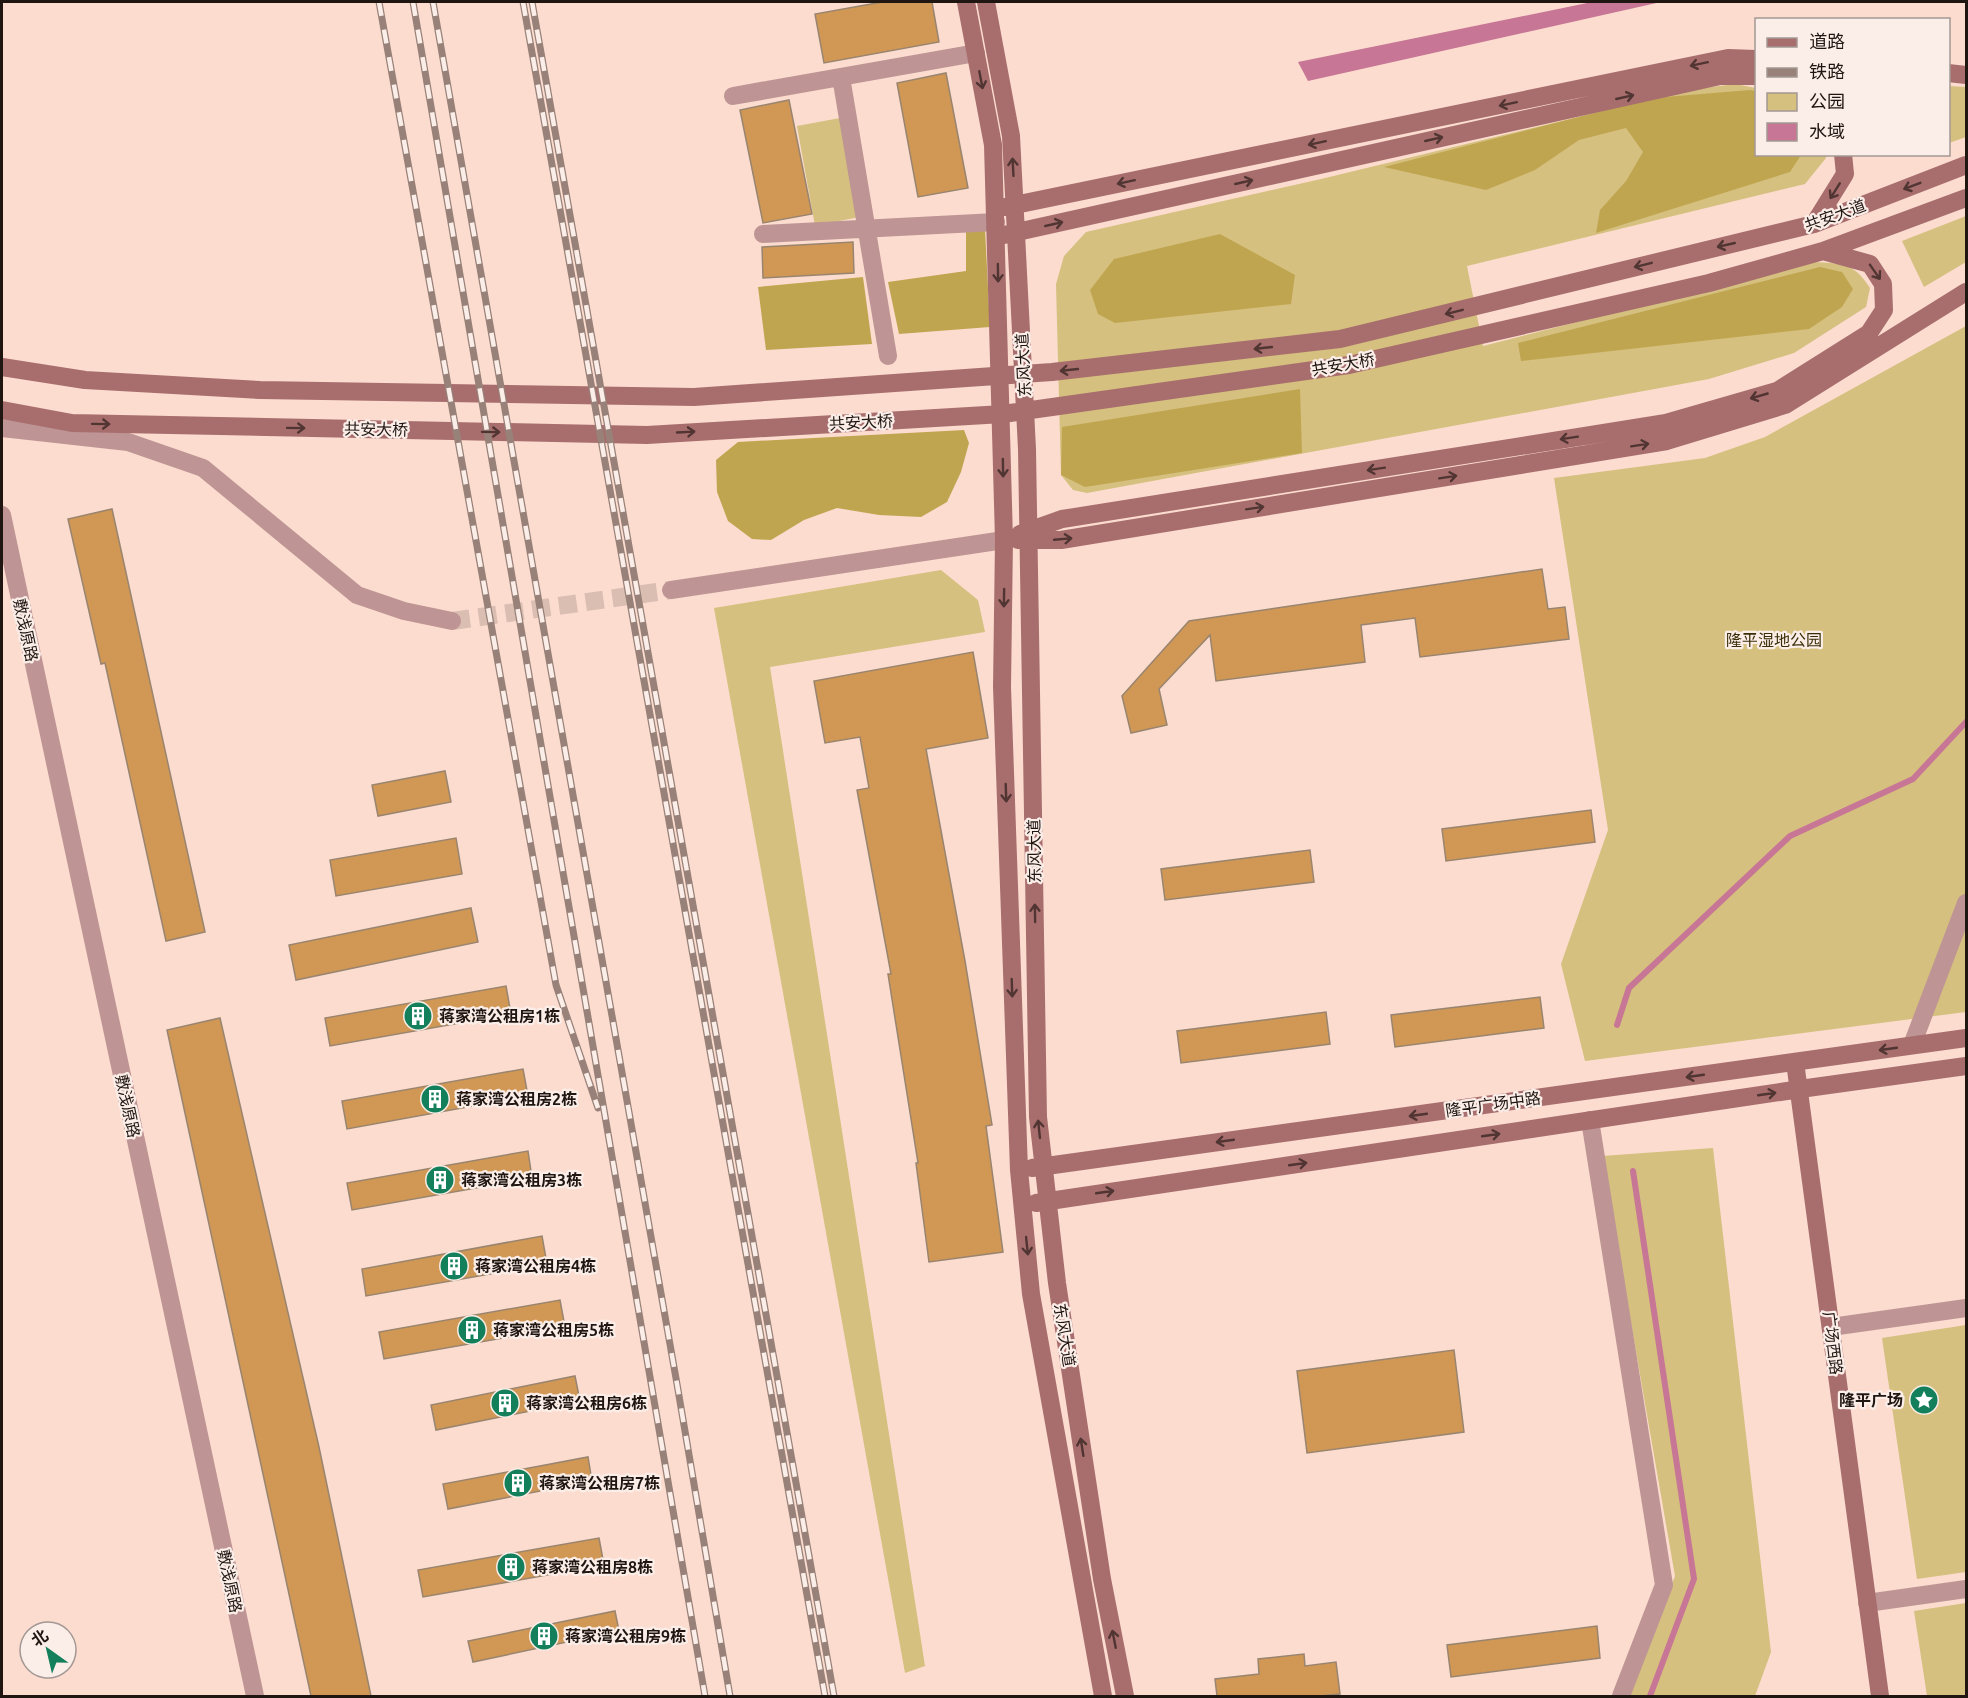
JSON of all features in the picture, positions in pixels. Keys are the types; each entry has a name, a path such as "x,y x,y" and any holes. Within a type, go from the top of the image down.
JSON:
{"main road":[{"name":"东风大道","path":"966,2 993,145 1004,540 1002,687 1019,1170 1032,1294 1103,1696"},
{"name":"东风大道","path":"986,2 1011,136 1027,449 1038,1106 1057,1284 1099,1555 1125,1696"},
{"path":"1755,59 1728,58 1015,205 996,222 1016,233 1720,76 1755,76"},
{"path":"1950,73 1966,75"},
{"path":"1814,224 1845,174 1843,156"},
{"name":"共安大道","path":"1700,252 1814,224 1966,165"},
{"name":"共安大桥","path":"2,410 72,423 647,435 1003,414 1349,365 1709,283 1823,251 1966,198"},
{"path":"1004,540 1029,535 1062,519 1666,423 1777,391 1869,333 1884,310 1883,284 1870,264 1823,251"},
{"name":"共安大桥","path":"2,367 85,380 260,390 694,397 1052,372 1340,339 1700,252"},
{"path":"1029,535 1061,540 1667,441 1785,405 1966,292"},
{"name":"隆平广场中路","path":"1019,1170 1966,1038"},
{"name":"广场西路","path":"1795,1062 1880,1696"},
{"name":"隆平广场中路","path":"1023,1205 1966,1066"}],"street":[{"path":"733,96 976,53"},
{"path":"841,77 888,356"},
{"path":"763,234 996,222"},
{"path":"2,428 128,442 203,468 357,595 404,611 452,621"},
{"name":"敷浅原路","path":"2,514 255,1696"},
{"path":"671,590 1004,540"},
{"path":"1912,1045 1966,903"},
{"path":"1590,1120 1664,1585 1621,1696"},
{"path":"1831,1327 1966,1308"},
{"path":"1867,1603 1966,1589"}],"green space":[{"path":"1735,84 1755,88 1755,156 1826,156 1826,158 1805,184 1467,266 1483,346 1812,262 1839,264 1852,268 1858,273 1870,288 1866,307 1794,353 1709,379 1087,493 1073,490 1061,475 1056,284 1064,256 1086,232 1321,179 1689,90"},
{"path":"1950,86 1966,87 1966,137 1950,143"},
{"path":"840,118 859,217 815,226 797,126"},
{"path":"1966,216 1966,262 1924,287 1902,241"},
{"name":"隆平湿地公园","path":"1966,326 1966,1012 1585,1061 1561,964 1608,830 1554,478 1705,458 1765,437"},
{"path":"941,570 978,600 985,632 770,667 925,1666 905,1673 714,608"},
{"path":"1713,1148 1771,1652 1755,1696 1629,1696 1675,1576 1602,1156"},
{"path":"1966,1325 1966,1572 1917,1579 1882,1338"},
{"path":"1966,1603 1966,1696 1927,1696 1914,1611"}],"shaded area":[{"path":"1755,91 1755,156 1800,156 1790,172 1596,233 1600,210 1626,181 1643,152 1626,128 1579,140 1535,170 1486,190 1384,167 1653,98"},
{"path":"985,229 990,327 899,334 888,282 966,271 966,230"},
{"path":"1220,234 1295,275 1291,304 1115,323 1098,314 1090,290 1114,259"},
{"path":"1820,267 1842,272 1853,289 1842,307 1809,329 1521,361 1518,343"},
{"path":"863,277 872,344 766,350 758,287"},
{"path":"1300,389 1302,453 1085,487 1061,475 1062,427"},
{"path":"964,430 969,443 961,472 947,502 921,517 879,515 837,508 804,520 771,540 752,539 728,521 717,492 716,460 738,442"}],"water":[{"path":"1592,2 1661,2 1308,81 1298,62"}],"building":[{"path":"882,2 932,2 939,42 824,63 815,14"},
{"path":"946,73 968,188 918,197 897,83"},
{"path":"789,100 812,214 763,223 740,110"},
{"path":"853,242 854,273 763,278 762,247"},
{"path":"112,509 205,932 166,941 105,663 101,664 68,519"},
{"path":"1542,569 1548,609 1565,607 1569,639 1420,657 1415,618 1361,625 1365,662 1216,681 1210,635 1159,689 1167,725 1131,733 1122,696 1189,621"},
{"path":"973,652 988,738 926,749 992,1125 986,1126 1003,1252 929,1262 916,1163 918,1163 888,974 891,974 857,790 869,788 860,737 825,743 814,681"},
{"path":"445,771 451,802 378,816 372,785"},
{"path":"1591,810 1595,842 1446,861 1442,829"},
{"path":"456,838 462,874 336,896 330,860"},
{"path":"1310,850 1314,882 1165,900 1161,869"},
{"path":"471,908 478,942 296,980 289,945"},
{"name":"蒋家湾公租房1栋","path":"506,986 511,1014 330,1046 325,1018"},
{"path":"1540,997 1544,1028 1395,1047 1391,1015"},
{"path":"1326,1012 1330,1044 1181,1063 1177,1031"},
{"path":"220,1018 319,1447 371,1696 311,1696 167,1030"},
{"name":"蒋家湾公租房2栋","path":"523,1069 528,1096 347,1129 342,1101"},
{"name":"蒋家湾公租房3栋","path":"528,1151 532,1178 352,1210 347,1183"},
{"name":"蒋家湾公租房4栋","path":"542,1236 547,1264 366,1296 362,1269"},
{"name":"蒋家湾公租房5栋","path":"560,1300 565,1327 384,1359 379,1332"},
{"path":"1454,1350 1464,1432 1307,1453 1297,1371"},
{"name":"蒋家湾公租房6栋","path":"575,1376 580,1401 436,1430 431,1405"},
{"name":"蒋家湾公租房7栋","path":"588,1457 592,1481 448,1509 443,1484"},
{"name":"蒋家湾公租房8栋","path":"599,1538 604,1565 423,1597 418,1570"},
{"name":"蒋家湾公租房9栋","path":"615,1611 619,1631 473,1662 468,1641"},
{"path":"1597,1626 1600,1658 1451,1677 1447,1645"},
{"path":"1304,1654 1305,1666 1336,1662 1340,1694 1217,1696 1215,1679 1259,1674 1258,1659"}],"waterway":[{"path":"1617,1025 1629,988 1790,836 1913,779 1966,722"},
{"path":"1633,1171 1694,1579 1650,1696"}],"tunnel":[{"path":"452,621 671,590"}],"railway":[{"path":"379,2 556,985 598,1108"},
{"path":"413,2 705,1696"},
{"path":"433,2 730,1696"},
{"path":"523,2 825,1696"},
{"path":"532,2 834,1696"}],"place":[{"name":"蒋家湾公租房1栋","path":"418,1016"},
{"name":"蒋家湾公租房2栋","path":"435,1099"},
{"name":"蒋家湾公租房3栋","path":"440,1180"},
{"name":"蒋家湾公租房4栋","path":"454,1266"},
{"name":"蒋家湾公租房5栋","path":"472,1330"},
{"name":"隆平广场","path":"1924,1400"},
{"name":"蒋家湾公租房6栋","path":"505,1403"},
{"name":"蒋家湾公租房7栋","path":"518,1483"},
{"name":"蒋家湾公租房8栋","path":"511,1567"},
{"name":"蒋家湾公租房9栋","path":"544,1636"}]}
